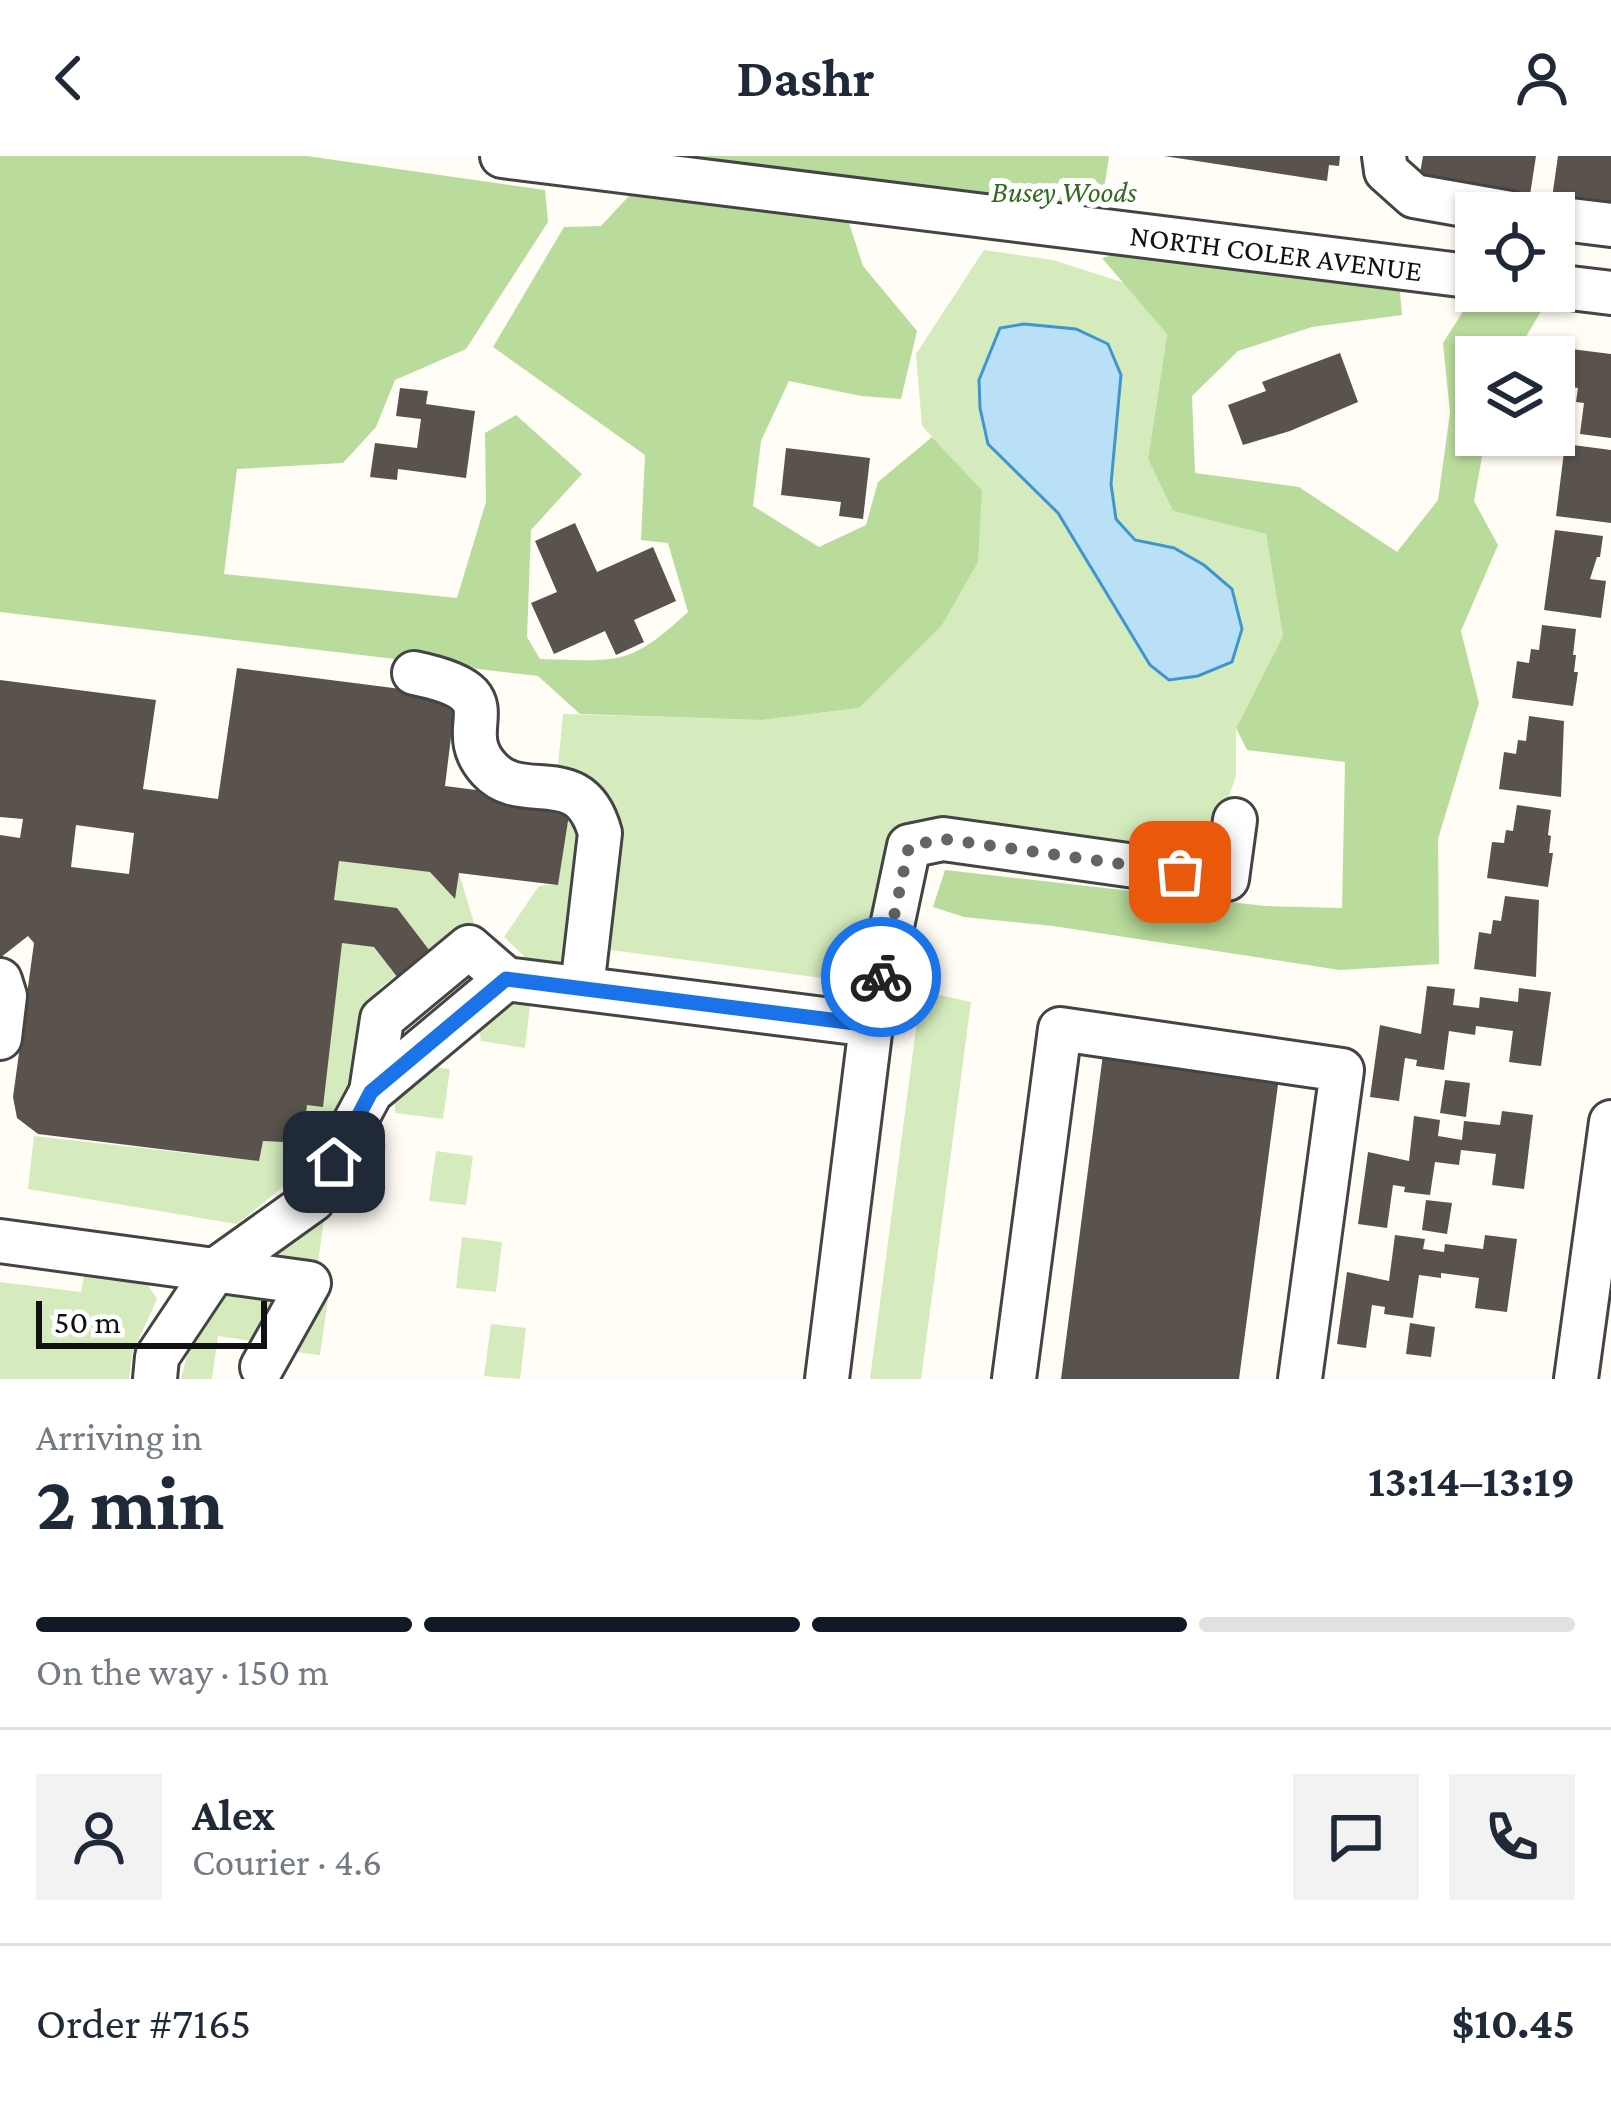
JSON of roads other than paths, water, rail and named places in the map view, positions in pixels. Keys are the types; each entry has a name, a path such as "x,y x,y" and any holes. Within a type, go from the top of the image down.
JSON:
{"street":[{"name":"NORTH COLER AVENUE","path":"502,156 1455,274"},
{"path":"1384,156 1386,172 1414,196 1455,203"},
{"path":"1575,221 1611,225"},
{"path":"1575,289 1611,293"},
{"path":"414,673 465,689 474,701 478,748 489,770 511,782 574,793 594,811 600,833 582,988"},
{"path":"827,1379 871,1025 909,846 943,839 1227,879 1235,820"},
{"path":"154,1379 157,1357 214,1270 313,1200 371,1092 506,979 871,1025"},
{"path":"0,980 5,996 0,1038"},
{"path":"1014,1379 1060,1029 1342,1070 1300,1379"},
{"path":"1576,1379 1604,1224 1611,1122"},
{"path":"0,1241 309,1283 262,1367"}],"water":[{"path":"1024,324 1076,329 1108,344 1121,375 1111,484 1116,519 1135,540 1174,548 1232,589 1242,629 1232,662 1198,676 1169,680 1150,665 1058,513 988,444 979,380 1000,328"}],"park label":[{"name":"Busey Woods","path":"1064,191"}]}
